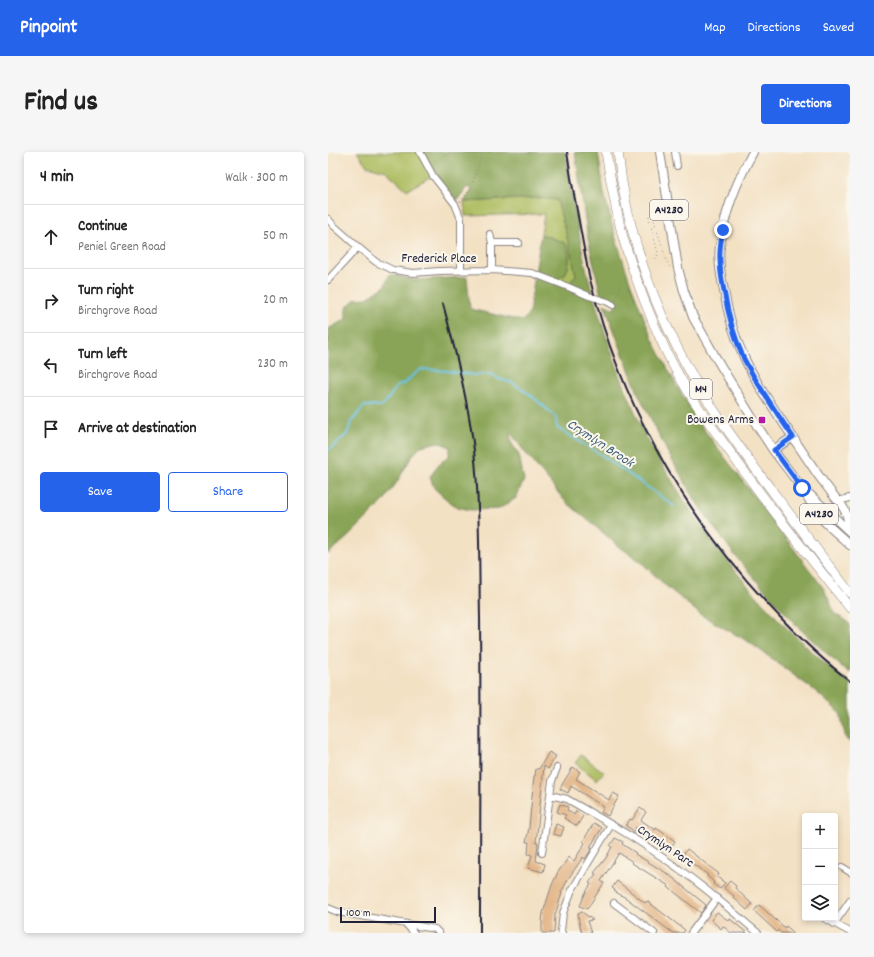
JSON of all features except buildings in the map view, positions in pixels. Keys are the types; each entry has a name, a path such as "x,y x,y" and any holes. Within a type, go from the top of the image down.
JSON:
{"highway":[{"name":"M4","path":"606,152 615,204 625,243 638,282 651,317 684,384 705,417 751,482 850,608"},
{"name":"M4","path":"618,152 626,202 635,240 660,313 677,348 714,411 850,593"}],"main road":[{"name":"A4230","path":"660,152 678,268 693,317 719,364 756,424 824,521 850,545"},
{"path":"753,152 743,170 734,193 720,246 722,281 730,322 744,359 770,403 824,483 845,509 849,520 850,530"},
{"path":"774,450 793,437"},
{"name":"A4230","path":"802,488 850,530"},
{"path":"838,500 840,508 836,523 841,537"}],"street":[{"path":"420,152 433,176 457,207 461,219 461,271"},
{"path":"675,152 676,166"},
{"name":"Frederick Place","path":"328,219 376,262 393,270 413,273 492,270 532,273 613,305"},
{"path":"490,234 492,243 492,270"},
{"path":"492,243 519,243"},
{"path":"328,280 358,247"},
{"path":"838,500 850,498"},
{"path":"542,853 552,781 557,768"},
{"name":"Crymlyn Parc","path":"550,795 567,799 658,854 717,898 758,933"},
{"path":"562,933 563,913 572,890 611,825"},
{"path":"842,866 850,872"},
{"path":"691,933 717,898"},
{"path":"834,924 850,901"},
{"path":"614,903 654,933"},
{"path":"328,908 338,912 435,930 439,933"},
{"path":"829,921 850,932"},
{"path":"405,924 414,933"}],"path":[{"path":"457,207 470,190 483,152"},
{"path":"613,305 616,302 621,283"}],"green space":[{"path":"357,152 419,152 432,176 407,190 386,171 367,166"},
{"path":"419,152 565,152 583,255 592,292 619,372 646,437 692,512 732,567 776,617 824,663 850,684 850,742 846,739 840,713 814,690 749,642 701,615 666,586 641,562 620,547 565,501 510,432 511,442 519,455 524,480 516,498 499,509 471,510 457,507 434,488 430,477 438,465 449,456 450,447 438,442 421,446 412,456 383,502 349,536 328,554 328,329 346,319 346,308 355,299 367,298 384,287 390,274 414,280 467,277 470,309 522,321 529,314 541,234 565,243 567,247 569,255 568,268 564,276 561,275 558,279 569,284 576,275 557,200 539,198 464,202 472,190 467,187 458,199 449,198"},
{"path":"575,152 598,152 604,193 615,236 631,285 652,338 675,383 702,427 824,589 835,614 847,621 850,625 850,673 799,628 737,558 700,508 668,453 638,393 604,304 614,309 617,303 601,296 588,239"},
{"path":"539,198 557,200 576,275 569,284 557,279 561,274 564,276 569,263 569,256 565,243 541,234 544,214 465,216 464,202"},
{"path":"581,755 604,772 597,780 575,763"}],"waterway":[{"name":"Crymlyn Brook","path":"328,450 347,434 351,422 364,406 383,406 397,386 405,383 421,369 474,375 491,374 499,379 513,383 532,396 556,417 557,428 600,454 674,506"}],"railway":[{"path":"567,152 589,276 594,294"},
{"path":"596,302 610,346 646,431 693,510 720,548 781,618 805,643 850,681"},
{"path":"443,304 465,395 474,450 477,492 479,534 480,657 480,933"}],"place":[{"name":"Bowens Arms","path":"762,420"}],"route":[{"path":"723,230 720,246 720,261 722,281 730,322 744,359 793,437 774,450 802,488"}]}
